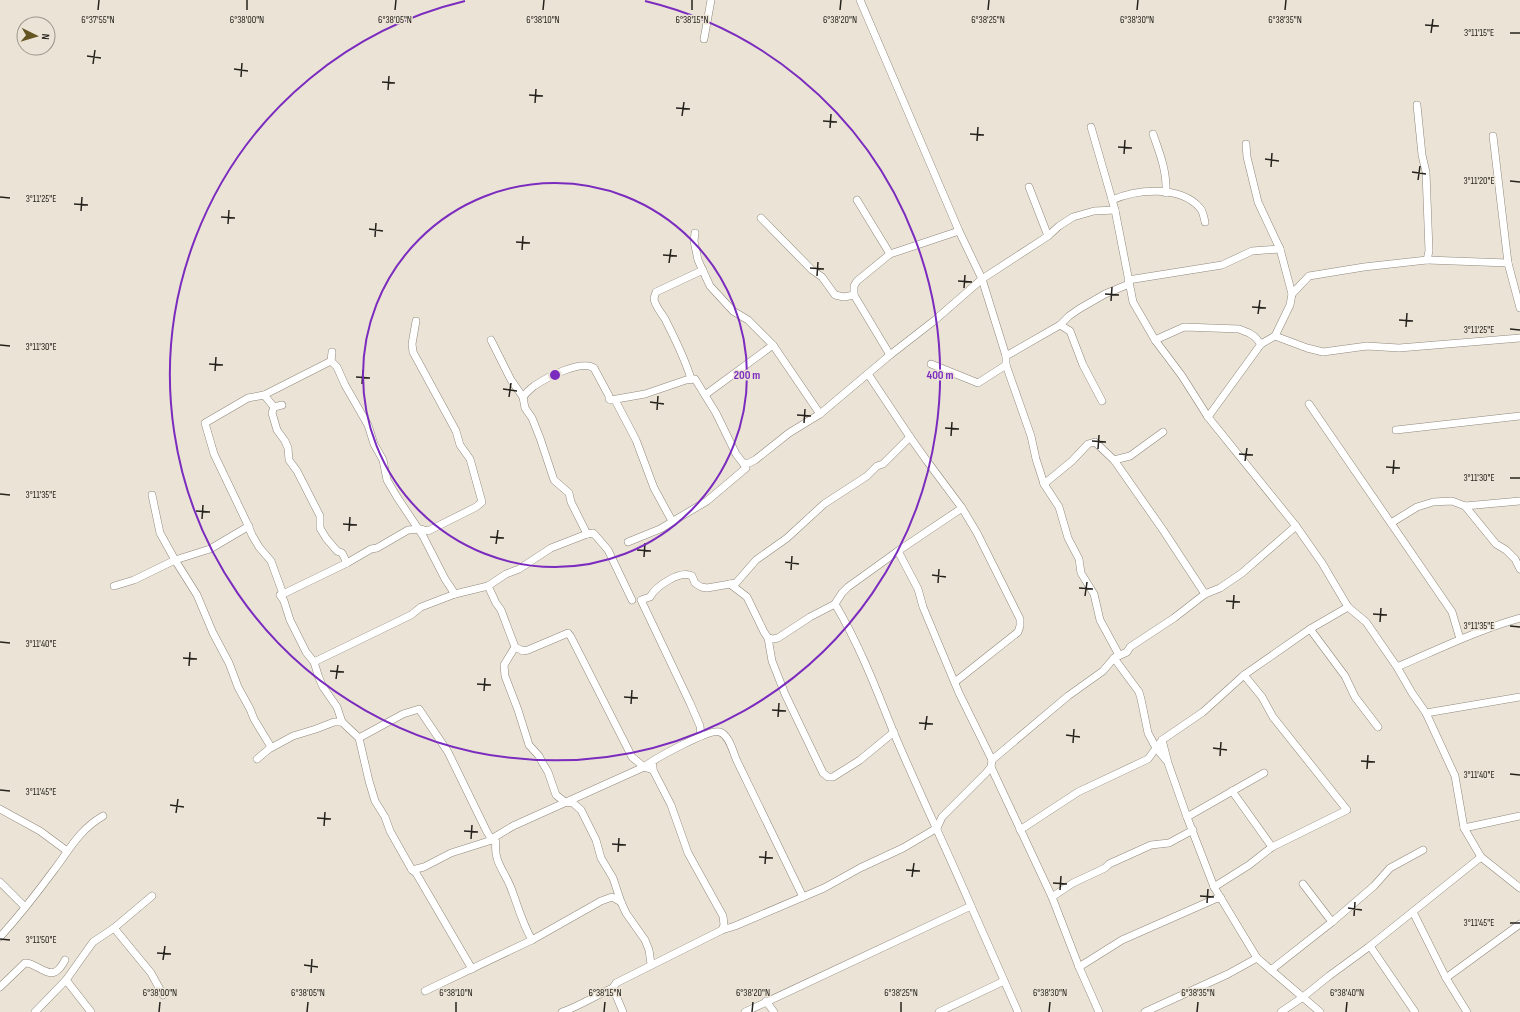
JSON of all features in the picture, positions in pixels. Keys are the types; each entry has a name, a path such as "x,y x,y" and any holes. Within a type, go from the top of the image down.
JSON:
{"street":[{"path":"704,39 711,0"},
{"path":"860,0 959,231 982,279 1006,356 1006,365 1032,436 1036,459 1044,484 1059,507 1068,538 1079,559 1081,573 1094,594 1100,620 1117,657 1142,699 1146,725 1156,748 1168,763"},
{"path":"1417,105 1422,155 1426,172 1429,251 1428,260"},
{"path":"1091,127 1115,210 1133,302 1155,340 1182,376 1208,417 1296,526 1322,563 1348,607 1366,622 1397,668 1426,713 1456,776 1464,828 1481,857 1520,888"},
{"path":"1153,134 1164,164 1167,180 1166,193"},
{"path":"1493,136 1508,263 1520,308"},
{"path":"1208,417 1261,344 1275,336 1290,305 1292,294 1280,249 1258,202 1247,157 1246,144"},
{"path":"1028,187 1048,236"},
{"path":"1112,200 1138,192 1153,191 1188,197 1202,209 1205,222"},
{"path":"858,200 890,254"},
{"path":"743,463 748,463 755,460 789,433 820,414 890,355 935,320 982,279 1048,236 1059,226 1073,217 1094,211 1115,210"},
{"path":"760,218 812,270 822,277 835,295 844,297 854,295"},
{"path":"890,355 854,295 854,286 857,281 890,254 959,231"},
{"path":"695,233 694,241 698,260 710,286 733,311 748,320 773,345 820,414"},
{"path":"1006,356 1060,325 1069,316 1086,305 1129,282 1222,264 1252,251 1280,249"},
{"path":"1292,294 1309,276 1364,267 1420,260 1508,263"},
{"path":"691,379 681,352 661,312 655,304 654,298 656,292 703,270"},
{"path":"416,321 412,344 413,352 456,431 460,445 470,459 482,502 476,507 428,531 417,529 403,532 377,548 371,549 347,563 280,595 293,627 308,656 314,662 321,684 337,707 342,722 359,738 369,781 376,801 385,817 390,831 412,870 416,872 472,969"},
{"path":"1060,325 1070,331 1083,365 1102,401"},
{"path":"1155,340 1184,327 1239,329 1249,332 1261,344"},
{"path":"1275,336 1307,348 1323,352 1367,346 1399,348 1520,338"},
{"path":"491,340 512,380 523,397 525,408 532,418 554,480 569,493 571,502 587,534"},
{"path":"705,395 773,345"},
{"path":"331,361 332,352"},
{"path":"331,361 337,367 345,385 368,425 374,444 383,460 387,480 417,529 423,536 445,579 455,594"},
{"path":"283,594 271,561 255,540 214,454 205,423 248,398 264,395 331,361"},
{"path":"931,364 978,383 1006,365"},
{"path":"523,397 533,387 548,378 575,367 591,366 596,372 609,396 608,399 615,400 645,394 686,380 695,379 716,413 736,454 746,468 707,501 660,529 628,542"},
{"path":"868,374 927,462 962,508 977,533 1020,619 1018,632 955,682"},
{"path":"264,395 278,406 272,413 277,430 288,448 289,460 297,471 320,516 320,528 337,551 342,553 347,563"},
{"path":"615,400 636,440 654,488 672,521"},
{"path":"1309,404 1452,612 1460,639"},
{"path":"1396,430 1520,416"},
{"path":"1114,460 1130,456 1163,432"},
{"path":"701,736 700,726 690,703 641,600 650,597 660,585 680,575 686,574 692,576 695,583 701,587 707,588 736,583 756,560 787,538 824,504 883,464 910,437"},
{"path":"1044,484 1072,462 1088,444 1095,442 1114,460 1163,530 1205,594"},
{"path":"152,494 160,533 197,596 213,633 229,663 238,688 271,747"},
{"path":"1391,523 1417,507 1433,502 1452,501 1465,506 1520,500"},
{"path":"1465,506 1496,544 1506,550 1515,559 1520,569"},
{"path":"768,638 778,638 810,617 835,604 848,587 962,508"},
{"path":"114,586 134,580 175,560 210,549 249,526"},
{"path":"562,1012 613,988 612,989 616,982 722,930 741,924 824,888 860,868 903,848 937,828 942,817 992,764 1068,696 1103,671 1117,657 1127,652 1130,647 1174,618 1205,594 1220,588 1242,573 1296,526"},
{"path":"314,662 411,615 421,607 455,594 488,586 506,574 519,569 551,548 587,534 593,533 608,550 632,600 634,595 650,597"},
{"path":"898,551 918,589 923,607 955,682 1020,830 1052,897 1079,967 1099,1012"},
{"path":"730,584 747,597 768,638 772,661 785,694 822,773 828,777 833,777 860,760 894,732"},
{"path":"488,586 496,603 502,610 515,647 523,651 528,650 568,633 576,645 582,660 632,757 644,767 653,770"},
{"path":"835,604 845,620 862,656 1018,1012"},
{"path":"1020,830 1078,792 1148,759 1162,740 1203,712 1244,675 1310,629 1348,607"},
{"path":"1397,668 1460,639 1520,618"},
{"path":"1310,629 1345,676 1355,697 1378,727"},
{"path":"515,647 504,664 505,676 529,744 539,756 548,772 556,795 565,802 573,803 581,810 596,840 600,858 610,872 626,913 645,940 649,950 651,964"},
{"path":"1214,887 1249,865 1272,847 1347,810 1273,717 1262,697 1244,675"},
{"path":"1426,713 1520,697"},
{"path":"359,738 403,714 419,709 429,721 448,752 475,809 493,840 498,863 511,886 524,926 532,940"},
{"path":"257,759 271,747 293,736 316,730 334,722 342,722"},
{"path":"412,870 424,867 451,853 493,840 513,826 644,767 654,760 701,736 718,731 721,732 728,740 803,897"},
{"path":"1162,740 1168,763 1187,817 1214,887 1257,958 1320,1012"},
{"path":"654,760 653,770 671,805 688,853 723,916 724,925 722,930"},
{"path":"1187,817 1264,773"},
{"path":"1232,791 1272,847"},
{"path":"0,809 40,831 67,851"},
{"path":"0,937 84,830 92,822 103,816"},
{"path":"1464,828 1520,816"},
{"path":"1052,897 1073,883 1105,868 1109,864 1151,845 1169,843 1193,830"},
{"path":"1272,970 1374,886 1390,868 1423,850"},
{"path":"1281,1012 1370,946 1481,857"},
{"path":"0,882 25,907"},
{"path":"1303,884 1332,922"},
{"path":"35,1012 66,980 94,942 114,928 152,896"},
{"path":"425,991 532,940 601,901 612,897 622,902"},
{"path":"1079,967 1122,940 1215,899 1221,898"},
{"path":"745,1012 971,906"},
{"path":"1413,912 1446,978 1467,1012"},
{"path":"1446,978 1520,924"},
{"path":"114,928 151,973 163,995"},
{"path":"1370,946 1415,1012"},
{"path":"1145,1012 1228,974 1257,958"},
{"path":"0,987 25,963 29,963 42,970 52,973 55,972 65,960"},
{"path":"66,980 91,1012"},
{"path":"939,1012 1004,981"},
{"path":"613,988 624,1012"},
{"path":"766,1001 774,1012"}]}
